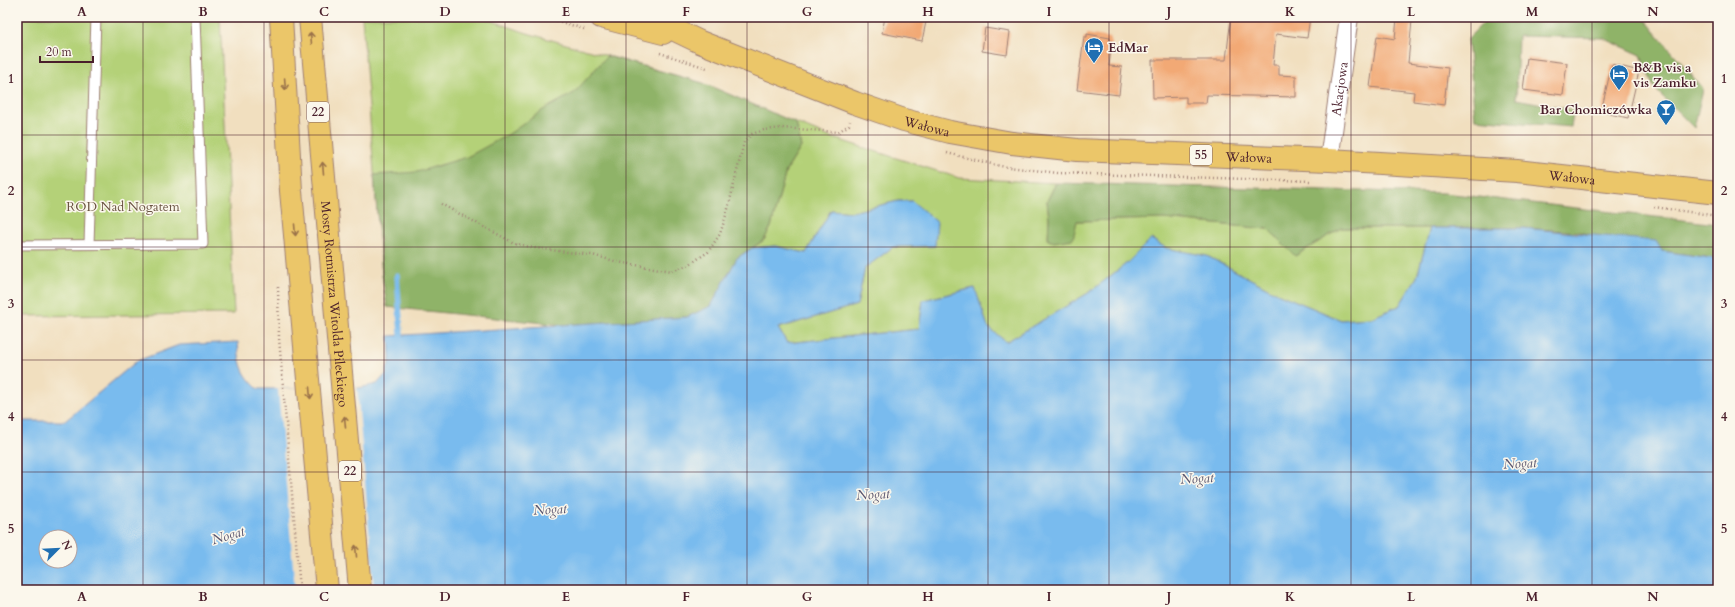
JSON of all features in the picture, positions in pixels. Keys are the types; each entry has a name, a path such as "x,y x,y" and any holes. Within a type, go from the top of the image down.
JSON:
{"main road":[{"path":"281,17 292,191 327,590"},
{"name":"Mosty Rotmistrza Witolda Pileckiego","path":"310,17 360,590"},
{"name":"Wałowa","path":"601,17 700,42"},
{"name":"Wałowa","path":"648,17 700,42 855,103 904,120 950,132 1012,143 1077,150 1329,160 1517,171 1718,194"}],"street":[{"name":"Akacjowa","path":"1329,160 1349,17"}],"lane":[{"path":"89,244 96,17"},
{"path":"17,245 203,244 195,17"}],"path":[{"path":"441,204 514,243 534,248 592,255 618,262 672,271 690,264 708,252 720,234 728,209 744,142 752,134 782,128 838,132 849,125 855,103"},
{"path":"280,355 300,590"}],"green space":[{"name":"ROD Nad Nogatem","path":"17,17 220,17 234,314 17,316"},
{"path":"362,17 481,17 527,33 703,83 717,156 382,275"},
{"path":"1489,17 1643,17 1703,89 1694,128 1654,88 1641,55 1603,38 1518,36 1516,99 1574,110 1571,127 1475,119 1468,38"},
{"path":"607,56 703,83 796,123 801,147 786,171 771,227 764,240 737,258 711,306 687,317 564,325 387,307 382,275 374,175 417,172 467,157 509,134 543,110 574,93"},
{"path":"796,123 827,136 959,178 1056,183 1047,201 1049,218 1048,240 1077,221 1164,219 1268,229 1295,256 1341,228 1430,228 1417,277 1399,306 1371,318 1341,320 1279,294 1207,256 1166,248 1151,239 1127,263 1090,292 1006,342 988,327 974,288 923,300 919,329 787,343 778,328 857,305 865,268 893,247 935,246 912,201 898,201 852,212 831,210 806,253 775,246 752,248 764,240 771,227 786,171 801,147"},
{"path":"1056,183 1444,193 1718,224 1718,259 1662,251 1579,232 1523,228 1341,228 1295,256 1268,229 1164,219 1077,221 1073,239 1054,242 1048,240 1049,218 1047,201"}],"water":[{"name":"Nogat","path":"898,201 912,201 937,222 935,246 893,247 865,268 857,305 778,328 787,343 919,329 923,300 975,288 988,327 1006,342 1090,292 1127,263 1151,239 1166,248 1207,256 1279,294 1341,320 1371,318 1399,306 1417,277 1430,228 1523,228 1656,241 1662,251 1718,259 1718,590 17,590 17,421 65,421 137,361 179,345 238,342 239,357 242,368 248,378 258,389 359,388 377,384 386,374 390,359 389,336 687,317 711,306 737,258 752,248 775,246 806,253 831,210 852,212"}],"pier":[{"path":"357,386 374,590 295,590 278,389"}],"building":[{"path":"885,17 927,17 922,41 882,33"},
{"path":"1231,17 1310,17 1307,38 1276,34 1273,65 1279,65 1279,75 1296,76 1296,97 1207,95 1206,103 1186,103 1186,97 1153,98 1152,60 1226,60"},
{"path":"1397,18 1412,20 1408,63 1448,68 1444,105 1413,101 1414,92 1370,87 1377,36 1395,39"},
{"path":"985,28 1010,32 1007,55 982,51"},
{"name":"EdMar","path":"1087,34 1110,38 1110,41 1112,41 1109,66 1122,67 1119,95 1077,90 1084,37 1087,37"},
{"path":"1527,58 1567,63 1563,95 1523,90"},
{"name":"B&B vis a vis Zamku","path":"1612,64 1639,71 1628,118 1601,112"}],"waterway":[{"path":"397,275 401,335"}],"place":[{"name":"EdMar","path":"1094,64"},
{"name":"B&B vis a vis Zamku","path":"1619,91"},
{"name":"Bar Chomiczówka","path":"1666,126"}]}
